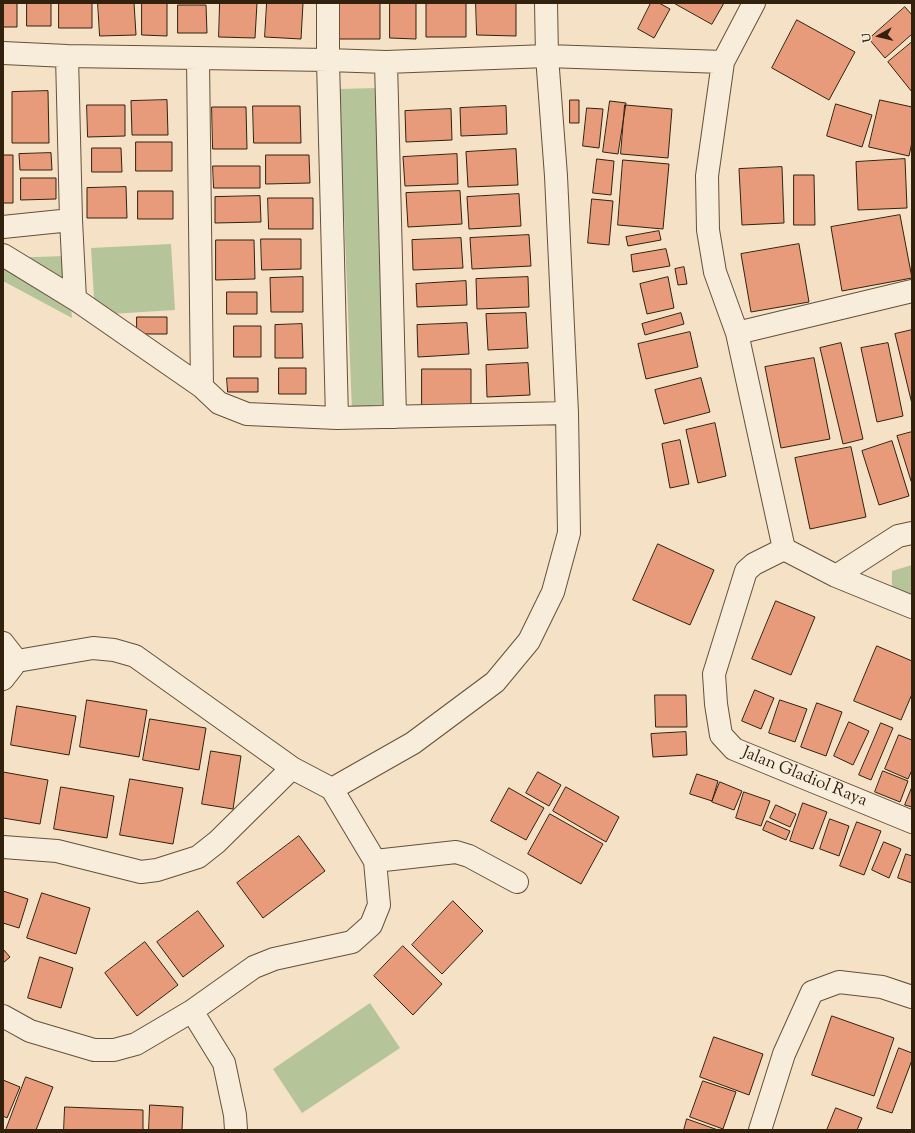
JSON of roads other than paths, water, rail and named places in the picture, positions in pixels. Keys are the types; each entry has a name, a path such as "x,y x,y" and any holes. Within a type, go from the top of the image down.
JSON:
{"street":[{"path":"328,3 328,60 337,418"},
{"path":"332,789 420,738 495,682 529,641 552,592 569,533 567,413 556,176 547,56 546,3"},
{"path":"754,3 723,62 707,176 708,230 715,272 737,333 784,549 836,576 912,607"},
{"path":"3,53 67,56 386,62 547,56 723,62"},
{"path":"67,56 71,220 75,299"},
{"path":"198,59 202,387"},
{"path":"386,62 395,417"},
{"path":"3,227 71,220"},
{"path":"3,255 75,299 202,387 219,403 247,414 337,418 567,413"},
{"path":"737,333 912,290"},
{"path":"836,576 898,536 912,533"},
{"name":"Jalan Gladiol Raya","path":"784,549 754,564 746,570 714,674 716,704 721,735 734,749 912,822"},
{"path":"3,643 18,661"},
{"path":"3,679 18,661 93,648 114,650 135,656 292,768 332,789 375,861 379,905 371,925 352,942 274,959 254,967 192,1011 136,1044 114,1050 94,1050 30,1031 3,1016"},
{"path":"3,847 57,851 141,872 157,870 198,857 217,842 292,768"},
{"path":"375,861 456,852 469,856 517,882"},
{"path":"760,1130 784,1054 812,992 839,982 882,987 912,997"},
{"path":"192,1011 224,1063 235,1115 236,1130"}]}
